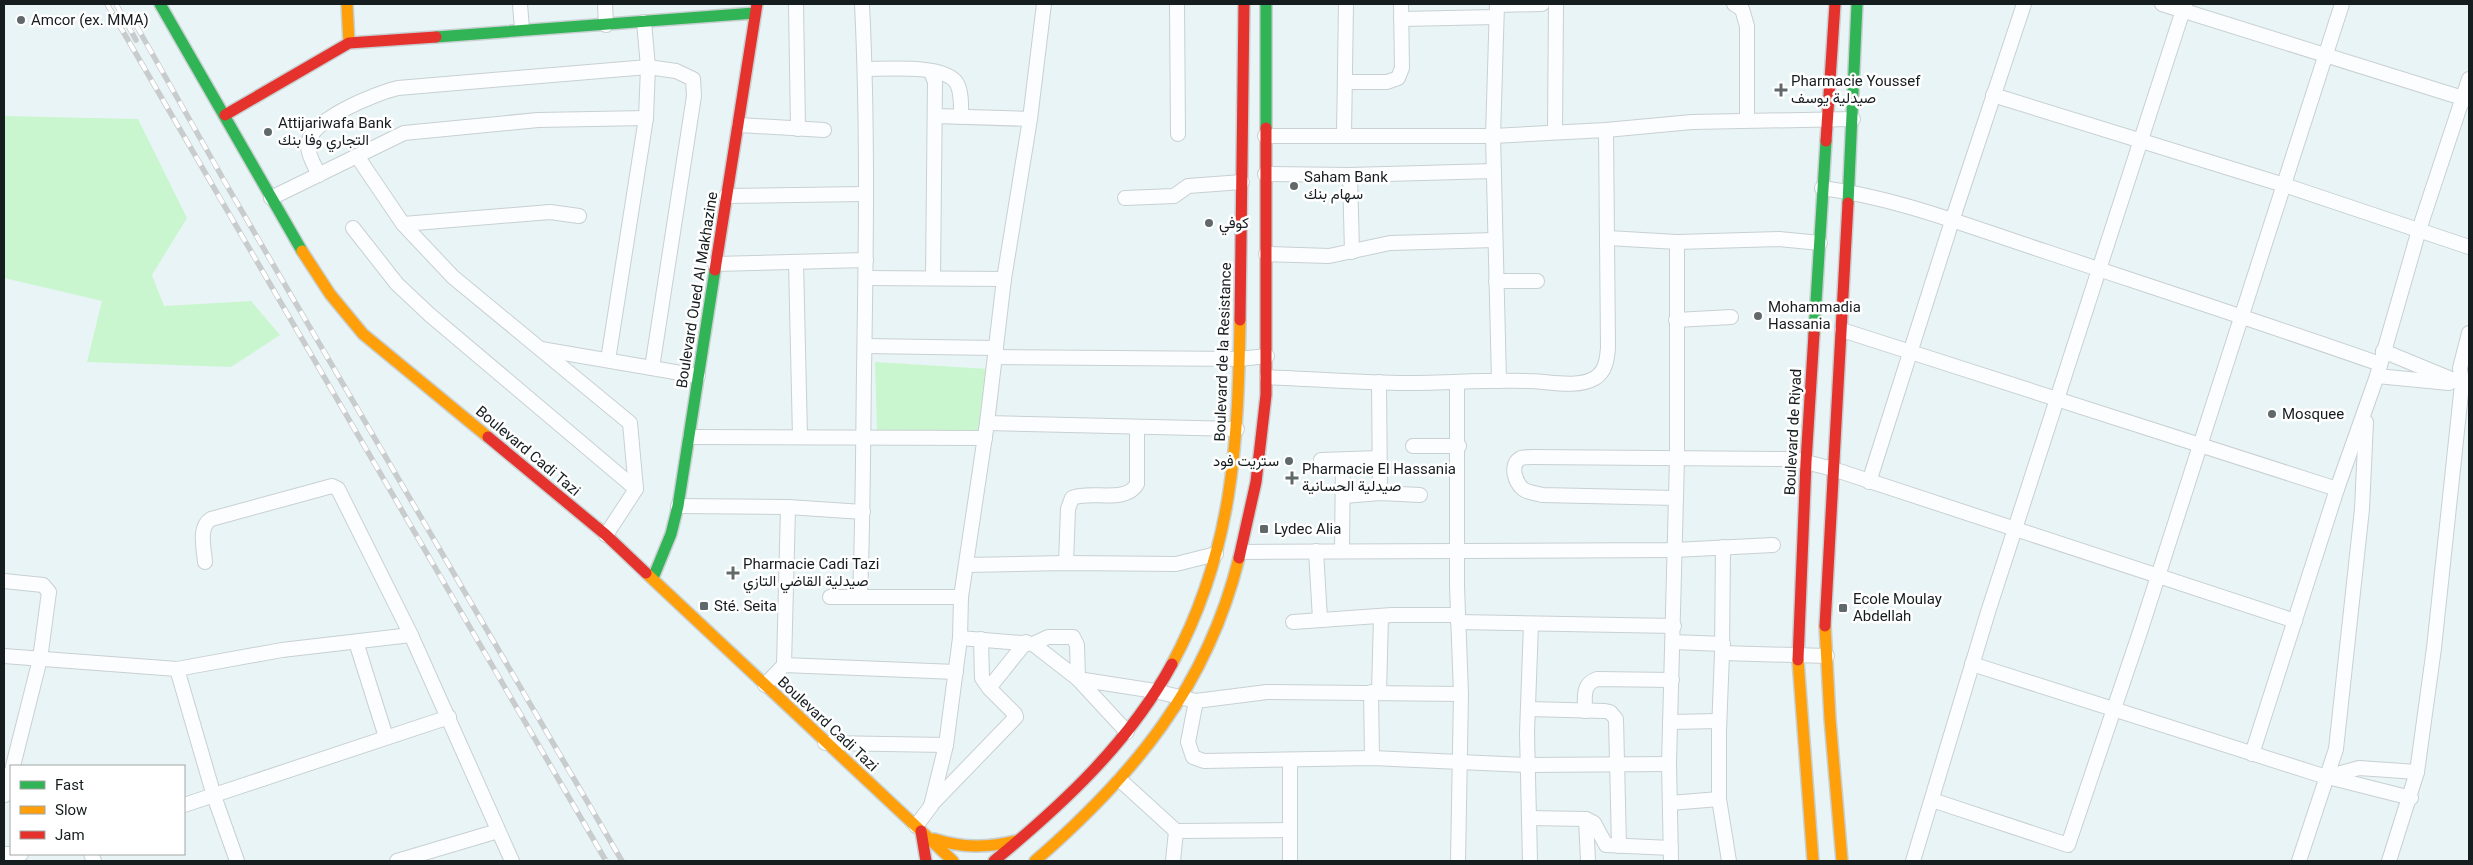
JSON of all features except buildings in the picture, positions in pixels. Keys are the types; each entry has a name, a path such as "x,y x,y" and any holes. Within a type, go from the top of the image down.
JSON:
{"main road":[{"name":"Boulevard Cadi Tazi","path":"160,4 271,198 330,297 344,316 363,334 606,535 825,744 953,861"},
{"path":"347,4 350,44"},
{"name":"Boulevard de la Resistance","path":"994,861 1020,840 1097,768 1127,732 1175,657 1196,612 1216,554 1232,482 1237,429 1244,4"},
{"path":"1035,861 1043,857 1120,780 1165,725 1204,658 1224,608 1242,552 1261,458 1267,376 1266,4"},
{"name":"Boulevard de Riyad","path":"1813,861 1798,656 1806,462 1826,120 1835,4"},
{"path":"1842,861 1830,718 1825,616 1842,330 1857,4"},
{"path":"225,115 350,44 522,29 644,22 756,8"},
{"name":"Boulevard Oued Al Makhazine","path":"653,578 672,534 678,506 756,8"},
{"path":"921,831 968,849 985,848 1020,840"},
{"path":"921,831 926,861"}],"street":[{"path":"520,4 522,29"},
{"path":"605,4 606,25"},
{"path":"796,4 798,129"},
{"path":"860,596 864,512 863,437 866,278 865,69 862,4"},
{"path":"921,831 931,806 946,745 960,638 961,597 987,424 1004,279 1030,119 1044,4"},
{"path":"1176,4 1178,134"},
{"path":"1344,136 1346,4"},
{"path":"1345,82 1387,82 1398,78 1402,68 1401,4"},
{"path":"1401,19 1542,4"},
{"path":"1555,131 1556,4"},
{"path":"1734,4 1742,9 1747,26 1747,120"},
{"path":"1869,482 1909,351 2024,4"},
{"path":"2162,4 2184,7 2325,56 2466,99"},
{"path":"1932,800 2068,845 2158,576 2342,4"},
{"path":"1913,861 1972,664 2101,270 2184,7"},
{"path":"1496,8 1493,136 1499,381"},
{"path":"608,360 646,118 648,67 644,22"},
{"path":"319,175 308,146 310,137 328,119 381,92 398,88 648,67 676,71 693,78 694,86 652,368"},
{"path":"865,69 919,68 948,76 955,81 959,89 961,117"},
{"path":"931,72 936,82 933,278"},
{"path":"2252,754 2337,489 2367,406 2419,230 2466,99 2469,79"},
{"path":"1993,94 2284,185 2469,247"},
{"path":"935,116 1030,119"},
{"path":"271,198 404,133 538,120 646,118"},
{"path":"1265,136 1493,136 1555,131 1606,130 1692,122 1853,119"},
{"path":"738,125 824,130"},
{"path":"1267,376 1379,382 1457,383 1499,381 1580,383 1595,378 1603,370 1607,360 1608,348 1606,130"},
{"path":"357,156 402,224 453,277 630,423 636,489 606,535"},
{"path":"1265,174 1350,176 1494,171"},
{"path":"1350,176 1352,252"},
{"path":"1126,198 1174,196 1188,186 1242,182"},
{"path":"1822,188 1849,192 1952,221 2242,316 2380,364 2466,385"},
{"path":"726,196 865,194"},
{"path":"402,224 550,212 579,216"},
{"path":"353,228 397,284 430,315 636,489"},
{"path":"1608,238 1677,242 1779,239 1820,243"},
{"path":"1266,254 1329,256 1390,243 1495,240"},
{"path":"1529,818 1586,819 1596,826 1604,843 1671,855 1669,764 1678,458 1677,242"},
{"path":"715,264 866,260"},
{"path":"796,262 800,437"},
{"path":"866,278 1004,279"},
{"path":"1496,281 1537,281"},
{"path":"1676,320 1731,318"},
{"path":"1842,330 2337,489"},
{"path":"2389,861 2411,798 2417,772 2466,385 2460,368 2469,333"},
{"path":"865,346 996,353 1239,358 1267,356"},
{"path":"539,349 698,376"},
{"path":"2380,364 2466,385"},
{"path":"1379,382 1380,493"},
{"path":"1457,383 1456,551 1461,694 1458,762 1458,861"},
{"path":"2299,861 2329,776 2336,749 2362,509 2367,406"},
{"path":"987,424 1237,429"},
{"path":"1066,563 1068,509 1072,498 1083,495 1126,494 1133,491 1137,484 1137,428"},
{"path":"690,437 985,438"},
{"path":"1413,446 1458,446"},
{"path":"1321,460 1379,458"},
{"path":"1676,498 1542,495 1523,488 1514,470 1516,463 1522,458 1794,459 1833,469 2295,621"},
{"path":"1342,550 1343,460"},
{"path":"205,562 203,529 206,522 210,519 332,486 342,494 449,717 512,861"},
{"path":"1344,496 1380,493 1420,495"},
{"path":"678,506 788,508 864,512"},
{"path":"764,685 784,665 788,508"},
{"path":"1242,552 1342,550 1674,550 1773,545"},
{"path":"1723,547 1719,721 1720,799 1729,861"},
{"path":"1316,551 1320,619"},
{"path":"966,565 1066,563 1176,564 1216,554"},
{"path":"4,581 43,584 49,592 40,659 13,765"},
{"path":"830,597 961,597"},
{"path":"1293,622 1421,614 1458,619 1531,624 1674,626"},
{"path":"1372,758 1381,616"},
{"path":"1530,861 1528,710 1531,624"},
{"path":"4,656 177,669 282,650 410,635"},
{"path":"960,638 1029,643 1048,637 1073,637 1077,645 1078,679"},
{"path":"931,806 1016,717 982,678 981,639"},
{"path":"356,642 386,737"},
{"path":"1673,642 1798,656 1827,656"},
{"path":"1029,643 1078,679 1127,732"},
{"path":"989,688 1029,643"},
{"path":"1972,664 2252,754 2411,798"},
{"path":"784,665 956,672"},
{"path":"177,669 214,796 237,861"},
{"path":"1078,679 1155,691 1196,701 1267,692 1461,694"},
{"path":"1584,711 1585,689 1591,681 1597,679 1672,680"},
{"path":"1196,701 1188,742 1189,750 1193,757 1204,761 1372,758 1528,765 1669,764"},
{"path":"1528,710 1605,711 1614,715 1616,719 1618,765 1619,846"},
{"path":"185,806 449,717"},
{"path":"1670,722 1719,721"},
{"path":"825,744 946,745"},
{"path":"1290,760 1290,861"},
{"path":"2329,776 2359,768 2417,772"},
{"path":"7,795 10,778"},
{"path":"1120,780 1176,831 1290,830"},
{"path":"1670,803 1720,799"},
{"path":"1586,819 1588,861"},
{"path":"1174,861 1176,831"},
{"path":"397,861 498,832"}],"green space":[{"path":"4,116 138,119 187,218 152,275 164,306 251,301 280,335 231,367 87,362 102,301 4,278"},
{"path":"875,362 989,369 980,437 877,434"}],"railway":[{"path":"107,4 606,861"},
{"path":"116,4 136,40"},
{"path":"136,25 226,184 622,861"}],"traffic: fast":[{"path":"160,4 302,251"},
{"path":"1266,4 1266,128"},
{"path":"1848,203 1857,4"},
{"path":"436,37 755,13"},
{"path":"1814,334 1826,141"},
{"path":"653,578 671,534 678,506 715,270"}],"traffic: slow":[{"path":"347,4 349,43"},
{"path":"302,251 330,294 363,334 488,437"},
{"path":"1172,664 1192,622 1208,580 1220,538 1234,454 1240,320"},
{"path":"1035,861 1104,796 1135,761 1162,726 1208,648 1225,605 1239,558"},
{"path":"646,573 953,861"},
{"path":"1825,626 1830,719 1842,861"},
{"path":"1798,660 1813,861"},
{"path":"934,839 974,846 1015,841"}],"traffic: jam":[{"path":"715,270 757,4"},
{"path":"1240,320 1244,4"},
{"path":"1826,141 1835,4"},
{"path":"225,115 349,43 436,37"},
{"path":"1239,558 1256,482 1266,395 1266,128"},
{"path":"1825,626 1848,203"},
{"path":"1798,660 1806,462 1814,334"},
{"path":"488,437 606,535 646,573"},
{"path":"994,861 1045,817 1093,771 1136,720 1172,664"},
{"path":"921,831 926,861"}],"place":[{"name":"Amcor (ex. MMA)","path":"21,20"},
{"name":"Pharmacie Youssef صيدلية يوسف","path":"1781,90"},
{"name":"Attijariwafa Bank التجاري وفا بنك","path":"268,132"},
{"name":"Saham Bank سهام بنك","path":"1294,186"},
{"name":"كوفي","path":"1209,223"},
{"name":"Mohammadia Hassania","path":"1758,316"},
{"name":"Mosquee","path":"2272,414"},
{"name":"ستريت فود","path":"1289,461"},
{"name":"Pharmacie El Hassania صيدلية الحسانية","path":"1292,478"},
{"name":"Lydec Alia","path":"1264,529"},
{"name":"Pharmacie Cadi Tazi صيدلية القاضي التازي","path":"733,573"},
{"name":"Sté. Seita","path":"704,606"},
{"name":"Ecole Moulay Abdellah","path":"1843,608"}]}
